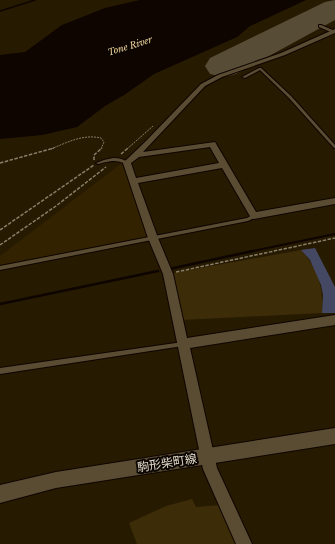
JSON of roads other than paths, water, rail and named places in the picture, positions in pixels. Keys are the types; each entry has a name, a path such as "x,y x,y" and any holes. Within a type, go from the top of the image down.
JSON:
{"main road":[{"name":"駒形柴町線","path":"0,494 56,480 335,436"}],"street":[{"path":"244,544 213,477 168,274 152,238 127,163 203,85 220,76 283,54 334,31"},
{"path":"137,154 142,155 212,144 254,216 335,201"},
{"path":"132,180 224,165"},
{"path":"183,344 335,320"}],"lane":[{"path":"320,26 334,31"},
{"path":"244,77 260,69 290,97 335,147"},
{"path":"98,163 117,159 127,163"},
{"path":"0,268 248,219 254,216"},
{"path":"0,371 183,344"}],"water":[{"name":"Tone River","path":"140,0 306,0 250,26 237,37 154,74 105,106 77,127 42,135 0,139 0,55 25,52 62,25 105,8"}],"waterway":[{"path":"0,11 35,0"},
{"path":"248,252 335,234"},
{"path":"169,269 253,251"},
{"path":"0,304 158,271"}]}
